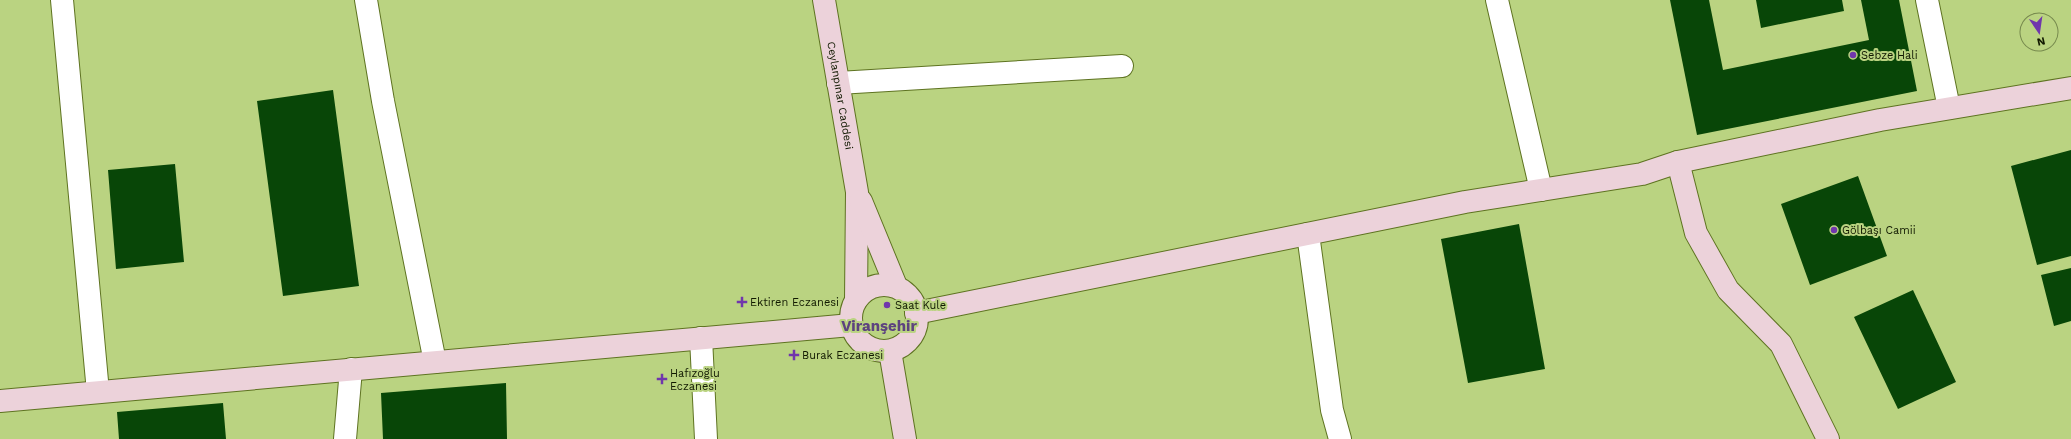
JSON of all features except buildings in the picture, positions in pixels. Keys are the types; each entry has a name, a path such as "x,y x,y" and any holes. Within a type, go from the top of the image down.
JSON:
{"street":[{"path":"62,0 98,392"},
{"path":"366,0 383,101 435,362"},
{"name":"Ceylanpınar Caddesi","path":"824,0 857,192"},
{"path":"1497,0 1541,190"},
{"path":"1927,0 1949,108"},
{"path":"838,83 1122,66"},
{"path":"916,313 1465,202 1642,174 1678,162 1880,120 2071,88"},
{"path":"1678,162 1696,233 1728,290 1781,344 1828,439"},
{"path":"857,192 896,286 913,301 916,313 917,322 914,332 908,341 900,348 890,351 870,349 861,343 854,334 851,325 850,316 856,300 857,192"},
{"path":"1308,234 1332,410 1340,439"},
{"path":"856,300 864,291 874,286 896,286"},
{"path":"0,401 851,325"},
{"path":"701,338 706,439"},
{"path":"890,351 904,439"},
{"path":"345,439 351,369"}],"place":[{"name":"Sebze Hali","path":"1853,55"},
{"name":"Gölbaşı Camii","path":"1834,230"},
{"name":"Ektiren Eczanesi","path":"742,302"},
{"name":"Saat Kule","path":"887,305"},
{"name":"Burak Eczanesi","path":"794,355"},
{"name":"Hafızoğlu Eczanesi","path":"662,379"}],"district":[{"name":"Viranşehir","path":"879,326"}]}
